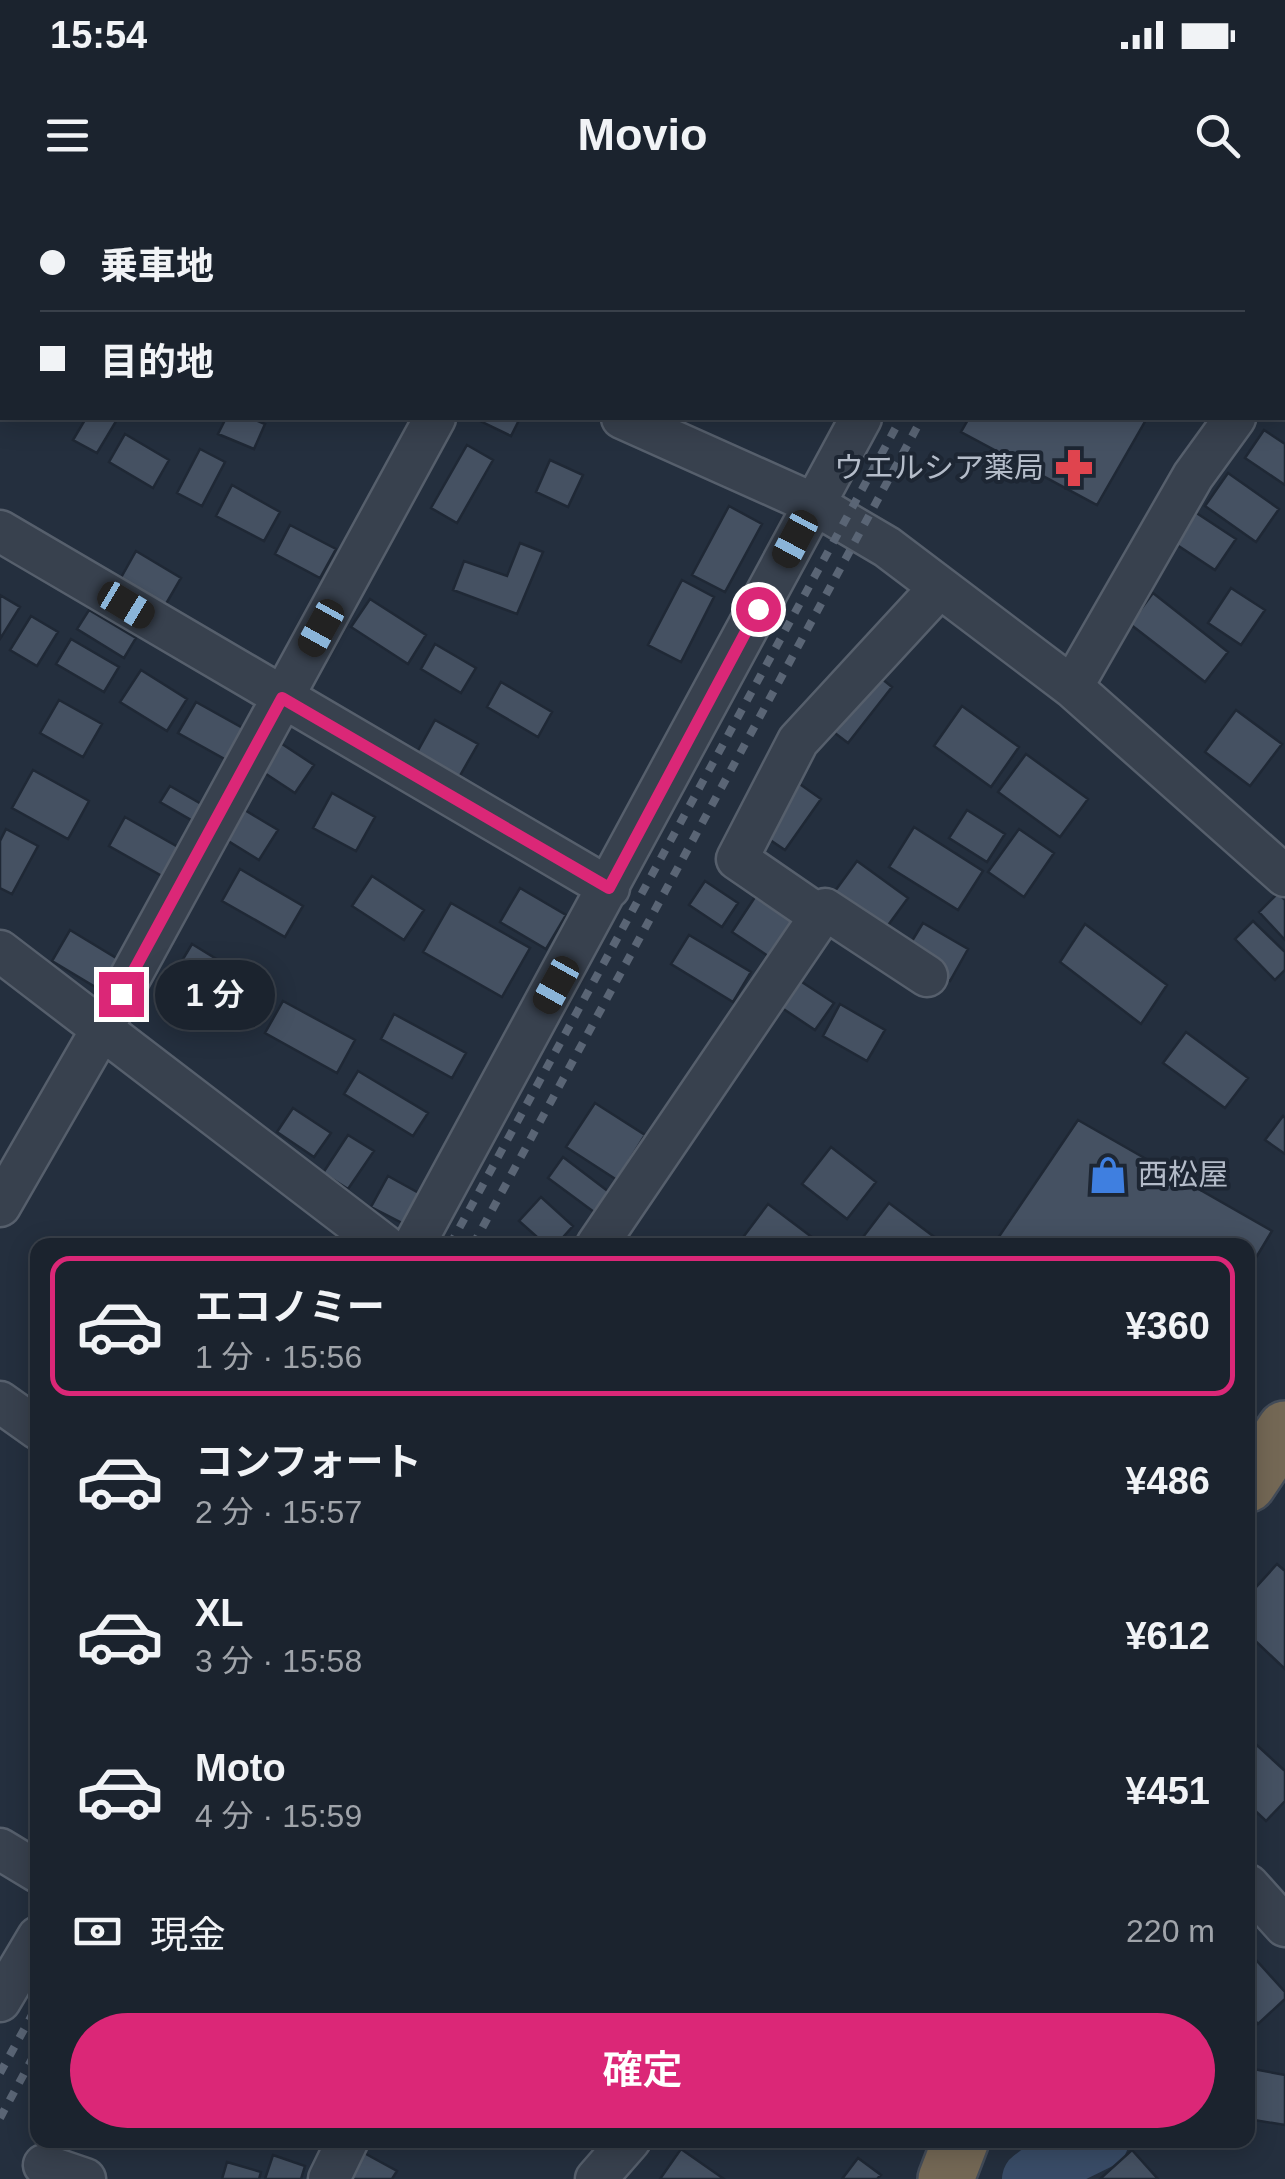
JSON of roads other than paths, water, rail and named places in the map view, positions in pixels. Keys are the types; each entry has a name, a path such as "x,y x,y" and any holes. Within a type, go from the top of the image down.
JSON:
{"highway":[{"path":"1255,1472 1285,1429"},
{"path":"946,2179 958,2148"}],"street":[{"path":"0,1206 103,1027 434,420"},
{"path":"626,420 814,504 888,547 1072,687 1285,876"},
{"path":"418,1238 860,420"},
{"path":"1072,687 1194,476 1234,420"},
{"path":"0,531 609,888"},
{"path":"820,916 736,859 798,741 940,587"},
{"path":"602,1238 825,909 927,976"},
{"path":"0,952 375,1238"},
{"path":"0,1402 30,1423"},
{"path":"0,1849 30,1867"},
{"path":"1255,1892 1285,1926"},
{"path":"0,2001 30,1950"},
{"path":"329,2179 344,2148"},
{"path":"596,2179 623,2148"},
{"path":"44,2165 86,2179"}],"waterway":[{"path":"1031,2179 1084,2148"}],"railway":[{"path":"454,1238 900,420"},
{"path":"477,1238 921,420"},
{"path":"0,2073 30,2019"},
{"path":"0,2118 30,2063"}],"place":[{"name":"ウエルシア薬局","path":"1074,468"},
{"name":"西松屋","path":"1108,1175"}]}
